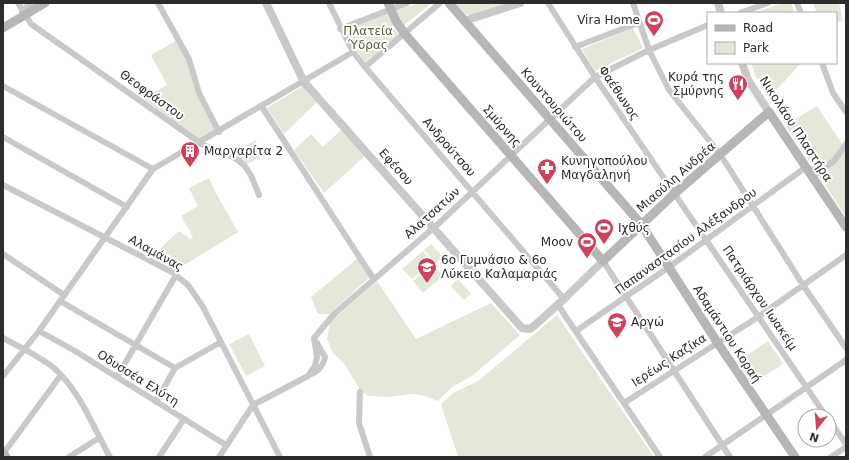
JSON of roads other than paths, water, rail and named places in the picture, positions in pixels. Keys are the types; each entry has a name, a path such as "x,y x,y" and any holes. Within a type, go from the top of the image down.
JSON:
{"main road":[{"path":"3,28 23,13 45,3"},
{"name":"Κουντουριώτου","path":"449,3 641,224"},
{"name":"Σμύρνης","path":"390,6 396,21 404,33 603,261"},
{"name":"Μιαούλη Ανδρέα","path":"603,261 674,194 769,112"},
{"name":"Νικολάου Πλαστήρα","path":"769,112 846,227"},
{"name":"Αδαμάντιου Κοραή","path":"641,224 717,342 795,457"},
{"path":"3,454 6,457"}],"street":[{"name":"Θεοφράστου","path":"18,3 31,24 203,146 226,153 243,164 251,175 259,195"},
{"path":"23,13 31,3"},
{"path":"158,3 189,59 199,93 219,132"},
{"name":"Εφέσου","path":"266,3 304,82 522,328 530,329"},
{"name":"Ανδρούτσου","path":"329,3 340,29 353,52 564,299"},
{"path":"340,29 390,6 407,3"},
{"path":"365,67 440,3"},
{"path":"464,21 520,3"},
{"name":"Φαέθωνος","path":"548,3 575,47 674,194"},
{"path":"633,3 638,23 649,50 669,90 720,154 803,285 846,348"},
{"path":"743,12 768,3"},
{"path":"797,3 802,12"},
{"path":"575,47 638,23"},
{"name":"Αλατσατών","path":"253,405 316,373 325,357 314,338 334,314 373,278 434,228 595,77 649,50 707,25"},
{"path":"3,376 60,301 153,169 219,132 353,52"},
{"name":"Νικολάου Πλαστήρα","path":"742,64 748,80 769,112"},
{"path":"822,64 833,93 846,112"},
{"path":"3,86 153,169"},
{"path":"262,106 373,278"},
{"path":"3,137 127,207"},
{"path":"806,167 817,172 834,161 846,144"},
{"name":"Παπαναστασίου Αλέξανδρου","path":"576,331 669,267 806,167"},
{"name":"Αλαμάνας","path":"3,184 176,275 188,285 196,295 280,457"},
{"name":"Πατριάρχου Ιωακείμ","path":"674,194 707,239 820,408"},
{"path":"3,254 64,295"},
{"name":"Ιερέως Καζίκα","path":"624,403 673,370 758,317 846,256"},
{"path":"603,261 730,457"},
{"name":"Μιαούλη Ανδρέα","path":"530,329 558,305 603,261"},
{"path":"117,377 134,345 176,275"},
{"path":"60,301 175,368"},
{"path":"558,305 660,457"},
{"name":"Οδυσσέα Ελύτη","path":"38,331 117,377 226,445"},
{"path":"3,338 49,364 61,375 76,395 110,457"},
{"path":"156,402 175,368 221,342"},
{"path":"705,457 765,414 846,360"},
{"path":"3,454 61,375"},
{"path":"360,392 360,423 370,457"},
{"path":"219,457 253,405"},
{"path":"159,457 184,419"},
{"path":"831,457 846,446 837,432"},
{"path":"69,457 99,438"}],"place":[{"name":"Vira Home","path":"654,37"},
{"name":"Κυρά της Σμύρνης","path":"738,101"},
{"name":"Μαργαρίτα 2","path":"190,168"},
{"name":"Κυνηγοπούλου Μαγδαληνή","path":"547,185"},
{"name":"Ιχθύς","path":"604,245"},
{"name":"Moov","path":"587,259"},
{"name":"6ο Γυμνάσιο & 6ο Λύκειο Καλαμαριάς","path":"427,284"},
{"name":"Αργώ","path":"617,339"}],"park label":[{"name":"Πλατεία Ύδρας","path":"368,38"}]}
